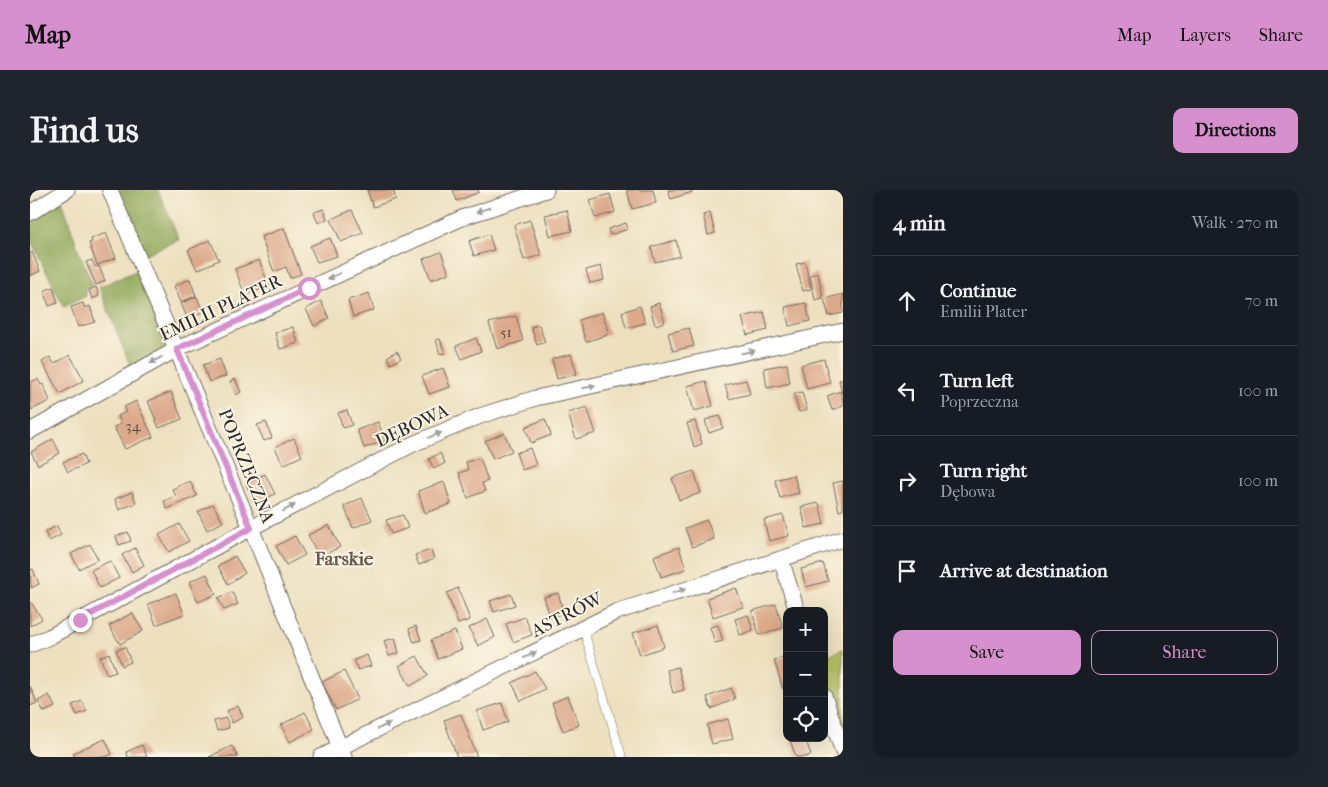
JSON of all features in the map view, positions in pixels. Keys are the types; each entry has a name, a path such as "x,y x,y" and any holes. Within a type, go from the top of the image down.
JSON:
{"street":[{"path":"30,213 67,190"},
{"name":"POPRZECZNA","path":"110,190 342,752"},
{"name":"EMILII PLATER","path":"30,431 177,349 464,217 546,190"},
{"name":"DĘBOWA","path":"30,645 49,637 251,528 413,444 480,416 536,398 843,332"},
{"name":"ASTRÓW","path":"321,757 342,752 616,612 843,539"},
{"path":"781,559 796,607"},
{"path":"824,697 843,752"}],"lane":[{"path":"583,628 622,757"}],"green space":[{"path":"115,190 158,190 179,240 143,255"},
{"path":"62,200 79,252 93,285 85,289 86,296 64,307 30,239 30,215"},
{"path":"138,270 166,341 165,349 131,368 99,287"},
{"path":"843,649 843,728 828,688 828,655"}],"building":[{"path":"367,190 393,190 396,199 373,207"},
{"path":"453,190 478,190 479,192 457,201"},
{"path":"627,190 653,190 656,203 632,209"},
{"path":"668,190 692,190 692,192 671,199"},
{"path":"610,194 615,212 595,218 590,200"},
{"path":"324,209 327,219 318,223 314,212"},
{"path":"352,210 363,233 341,242 331,219"},
{"path":"567,210 572,231 550,236 545,215"},
{"path":"710,213 715,233 708,235 703,215"},
{"path":"530,220 541,255 524,260 514,225"},
{"path":"626,223 628,229 610,235 608,229"},
{"path":"284,228 301,274 290,278 286,267 274,272 261,237"},
{"path":"106,233 116,258 97,265 89,243 92,242 91,239"},
{"path":"489,234 494,250 474,256 469,241"},
{"path":"330,238 337,256 317,262 310,246"},
{"path":"210,240 219,260 197,270 188,250"},
{"path":"676,240 680,256 655,262 651,247"},
{"path":"32,252 40,271 30,276 30,253"},
{"path":"441,252 449,273 431,280 423,259"},
{"path":"92,260 95,267 99,266 105,281 96,285 86,262"},
{"path":"259,260 269,286 245,295 235,269"},
{"path":"805,262 811,289 803,291 796,264"},
{"path":"601,266 604,280 590,283 586,270"},
{"path":"818,273 823,298 815,300 810,275"},
{"path":"190,279 196,296 181,302 174,286"},
{"path":"53,287 58,303 49,306 44,291"},
{"path":"96,287 99,296 92,299 89,290"},
{"path":"369,293 374,310 353,317 348,300"},
{"path":"843,294 843,313 829,316 824,299"},
{"path":"197,297 203,312 187,318 181,303"},
{"path":"321,301 329,318 314,326 306,309"},
{"path":"83,303 85,308 90,306 95,322 78,327 71,307"},
{"path":"659,303 665,322 655,325 650,306"},
{"path":"806,303 810,321 789,326 785,307"},
{"path":"640,306 645,323 626,328 622,312"},
{"path":"602,312 609,334 586,342 579,320"},
{"path":"764,312 768,330 747,335 742,317"},
{"path":"516,316 523,341 497,349 489,323"},
{"path":"539,325 545,342 537,345 531,327"},
{"path":"293,327 298,343 280,349 275,333"},
{"path":"689,328 694,346 673,351 668,333"},
{"path":"476,338 481,351 462,359 456,346"},
{"path":"440,339 445,353 440,354 436,340"},
{"path":"397,351 401,358 391,364 387,357"},
{"path":"571,354 577,374 557,379 552,359"},
{"path":"70,355 84,380 60,394 42,362 50,357 54,364"},
{"path":"220,359 226,376 209,382 203,365"},
{"path":"824,359 830,383 807,389 801,365"},
{"path":"787,364 790,383 767,388 764,368"},
{"path":"443,368 450,387 429,394 422,376"},
{"path":"38,379 41,385 43,384 50,401 31,410 30,382"},
{"path":"235,379 241,392 236,395 230,381"},
{"path":"746,380 750,394 729,399 725,385"},
{"path":"839,380 843,380 843,393 842,393"},
{"path":"706,381 713,406 694,411 687,386"},
{"path":"840,391 843,406 832,410 827,396"},
{"path":"171,392 182,419 159,428 148,401"},
{"path":"802,392 807,410 799,412 794,394"},
{"path":"136,401 153,437 125,449 114,427 121,424 118,416 126,412 124,407"},
{"path":"587,407 596,433 576,439 568,413"},
{"path":"347,410 352,425 343,428 338,413"},
{"path":"720,416 723,428 709,433 705,420"},
{"path":"545,419 551,435 531,443 525,427"},
{"path":"695,421 702,444 694,447 687,423"},
{"path":"266,422 272,438 264,441 257,425"},
{"path":"378,422 385,441 364,448 357,430"},
{"path":"504,433 512,451 493,459 485,441"},
{"path":"294,438 302,456 283,465 275,447"},
{"path":"53,439 60,453 38,465 31,452"},
{"path":"530,448 536,465 522,470 516,453"},
{"path":"440,453 445,463 434,469 429,459"},
{"path":"82,454 86,464 68,472 63,462"},
{"path":"480,458 488,481 482,483 485,491 468,498 459,473 468,470 466,462"},
{"path":"694,471 701,493 679,500 672,478"},
{"path":"265,474 275,494 256,504 246,484"},
{"path":"794,475 799,493 780,498 775,480"},
{"path":"190,481 197,496 167,509 164,501 176,496 172,489"},
{"path":"843,481 843,510 839,511 833,483"},
{"path":"444,482 451,504 425,513 418,491"},
{"path":"132,492 136,503 119,510 115,499"},
{"path":"362,498 372,520 353,528 344,506"},
{"path":"819,503 824,524 806,528 801,507"},
{"path":"213,504 223,522 207,530 198,512"},
{"path":"403,515 408,528 391,534 386,520"},
{"path":"783,515 789,536 769,541 764,520"},
{"path":"707,520 714,539 692,547 685,528"},
{"path":"179,524 189,541 169,552 159,535"},
{"path":"329,525 340,547 319,557 308,535"},
{"path":"57,526 61,535 49,541 45,532"},
{"path":"128,532 131,541 119,545 116,536"},
{"path":"295,536 305,555 286,565 276,546"},
{"path":"90,544 98,559 79,569 71,554"},
{"path":"679,547 686,569 661,577 654,556"},
{"path":"135,548 144,565 132,572 122,555"},
{"path":"431,550 434,559 419,565 415,555"},
{"path":"235,556 245,573 228,584 218,566"},
{"path":"110,561 119,578 100,588 91,570"},
{"path":"823,563 828,581 806,587 801,569"},
{"path":"33,569 39,584 31,588 30,570"},
{"path":"207,574 216,594 198,602 189,582"},
{"path":"458,588 470,620 458,624 447,593"},
{"path":"736,588 743,607 713,617 707,598"},
{"path":"232,592 238,604 224,610 218,598"},
{"path":"176,593 184,614 156,625 148,604"},
{"path":"558,593 564,613 550,617 544,597"},
{"path":"511,594 515,605 494,612 490,601"},
{"path":"30,603 42,619 30,626"},
{"path":"776,604 783,628 759,635 752,611"},
{"path":"132,613 143,631 120,644 109,626"},
{"path":"748,615 753,630 740,635 735,619"},
{"path":"525,617 532,635 513,642 506,624"},
{"path":"487,619 495,637 478,646 469,628"},
{"path":"658,625 664,647 640,655 633,633"},
{"path":"718,625 723,641 715,643 710,627"},
{"path":"416,626 421,640 414,642 409,629"},
{"path":"455,631 462,649 438,659 431,640"},
{"path":"395,638 399,653 389,656 384,641"},
{"path":"125,647 131,662 122,666 116,650"},
{"path":"109,653 116,672 107,675 100,657"},
{"path":"367,655 371,666 358,670 354,660"},
{"path":"417,656 428,676 410,686 399,666"},
{"path":"783,657 783,689 774,660"},
{"path":"678,667 684,690 673,693 667,670"},
{"path":"344,671 358,699 336,710 322,682"},
{"path":"535,671 545,689 521,701 512,683"},
{"path":"30,686 37,703 30,706"},
{"path":"731,688 735,699 711,709 707,697"},
{"path":"49,695 55,707 44,712 38,701"},
{"path":"568,696 579,725 563,731 552,703"},
{"path":"82,701 87,711 77,715 72,705"},
{"path":"502,703 508,722 483,730 477,711"},
{"path":"238,706 243,717 232,723 227,711"},
{"path":"305,712 314,729 290,742 281,725"},
{"path":"461,714 477,757 457,757 444,720"},
{"path":"226,718 229,728 217,731 214,721"},
{"path":"728,719 733,739 712,744 707,725"},
{"path":"105,739 112,754 106,757 75,757 73,753"},
{"path":"791,742 806,742 811,755 796,757"},
{"path":"142,745 147,757 128,757 126,752"},
{"path":"232,746 238,757 209,757"}],"district":[{"name":"Farskie","path":"344,559"}],"route":[{"path":"80,620 251,528 177,349 309,288"}]}
